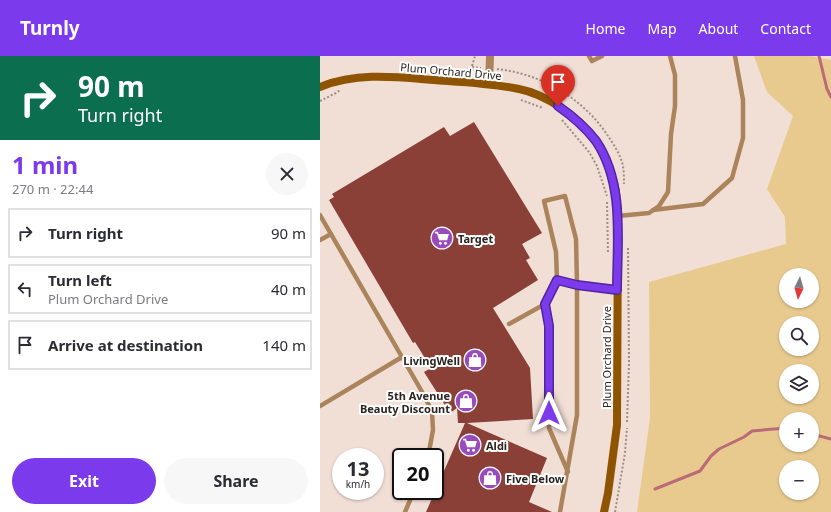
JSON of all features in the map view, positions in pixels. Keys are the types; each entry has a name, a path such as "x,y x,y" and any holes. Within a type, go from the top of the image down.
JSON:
{"street":[{"path":"489,84 490,56"},
{"name":"Plum Orchard Drive","path":"320,87 332,82 360,77 386,76 489,84 521,89 548,99 568,113 596,141 604,157 614,184 618,216 617,425 604,512"}],"lane":[{"path":"589,56 592,61 602,56"},
{"path":"618,216 649,212 659,206 668,192 671,134 675,106 675,75 670,56"},
{"path":"653,210 703,204 732,178 743,138 743,100 735,56"},
{"path":"509,324 545,304 557,280 556,252 544,201 565,196 576,239 577,415 560,512"},
{"path":"320,215 422,390 432,411 433,430 430,448"},
{"path":"320,240 331,234"},
{"path":"557,280 577,285 617,290"},
{"path":"545,304 549,326 549,428 568,473"},
{"path":"320,406 402,357"},
{"path":"405,512 410,500"}],"path":[{"path":"475,56 472,66 476,68"},
{"path":"519,99 545,109"},
{"path":"562,120 589,152 597,166 607,197 608,258"}],"shaded area":[{"path":"754,56 811,56 831,60 831,512 637,512 650,418 649,282 786,244 785,217 767,189 793,116 767,92"}],"building":[{"name":"Target","path":"474,122 542,233 522,244 530,258 526,260 538,280 493,308 530,368 533,419 467,423 547,458 529,502 552,512 426,512 431,500 444,500 444,471 465,423 458,423 457,408 450,413 424,372 431,368 415,342 413,343 329,200 334,197 332,194 444,127 450,136"}],"waterway":[{"path":"819,56 827,89 831,97"},
{"path":"655,489 700,471 711,456 719,449 744,437 752,431 779,429"},
{"path":"819,436 831,439"}],"place":[{"name":"Target","path":"442,238"},
{"name":"LivingWell","path":"475,360"},
{"name":"5th Avenue Beauty Discount","path":"466,401"},
{"name":"Aldi","path":"470,445"},
{"name":"Five Below","path":"490,478"}],"route":[{"path":"549,413 549,326 545,304 557,280 577,285 617,290 618,216 614,184 604,157 596,141 568,113 558,106"}]}
